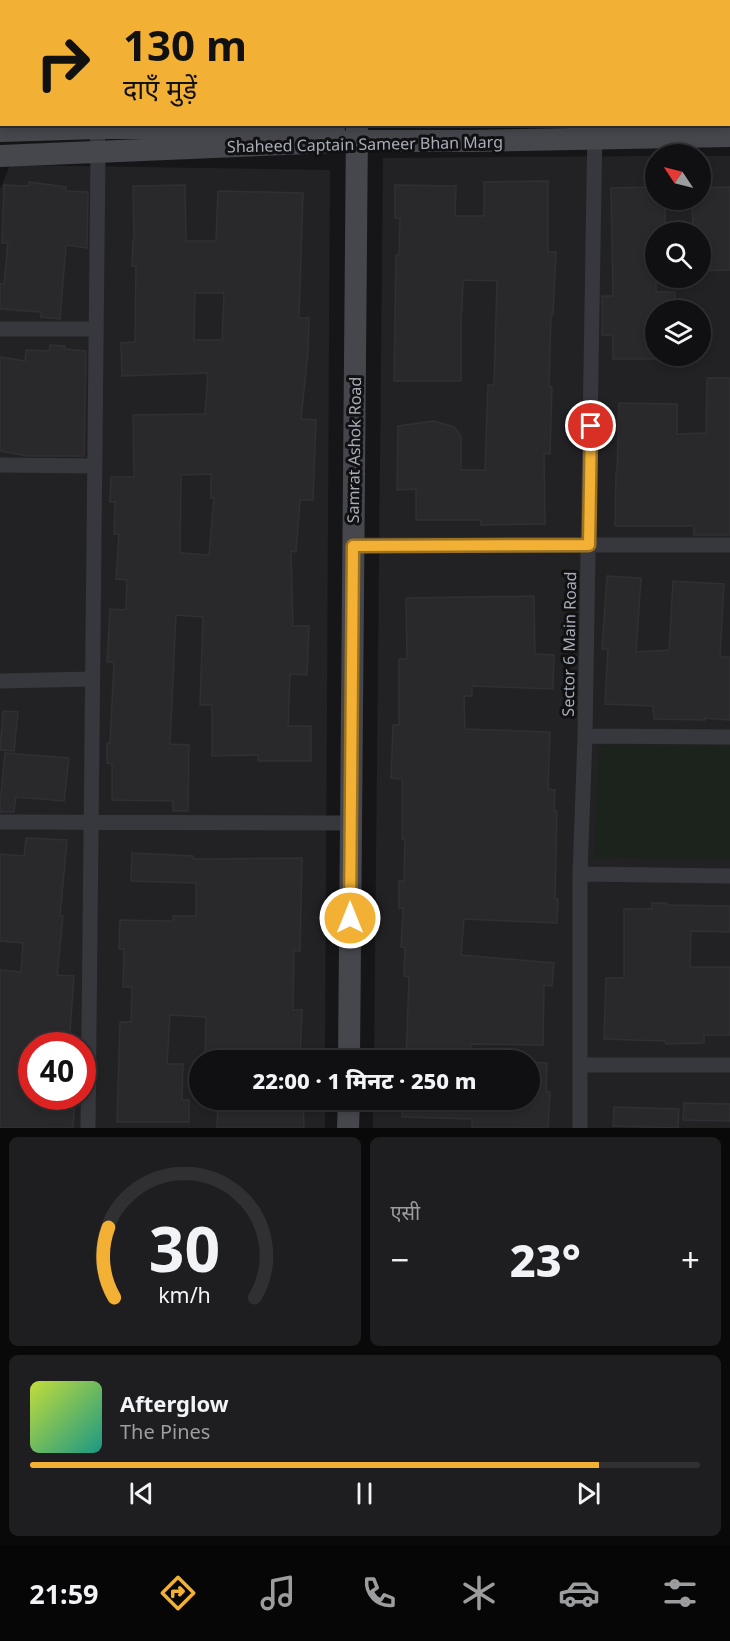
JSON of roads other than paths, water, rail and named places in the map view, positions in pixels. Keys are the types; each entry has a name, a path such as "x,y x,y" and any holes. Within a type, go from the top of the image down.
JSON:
{"street":[{"name":"Shaheed Captain Sameer Bhan Marg","path":"0,156 495,126"},
{"name":"Shaheed Captain Sameer Bhan Marg","path":"0,131 97,128 357,134 595,132 730,136"},
{"path":"88,1128 97,128"},
{"name":"Sector 6 Main Road","path":"580,1128 580,874 589,545 595,132"},
{"name":"Samrat Ashok Road","path":"349,1050 357,134"},
{"path":"0,329 96,329"},
{"path":"0,465 95,466"},
{"path":"353,546 730,545"},
{"path":"0,681 93,679"},
{"path":"585,736 730,737"},
{"path":"0,822 351,823"},
{"path":"580,874 730,876"},
{"path":"581,1065 730,1065"},
{"path":"348,1128 349,1110"}]}
